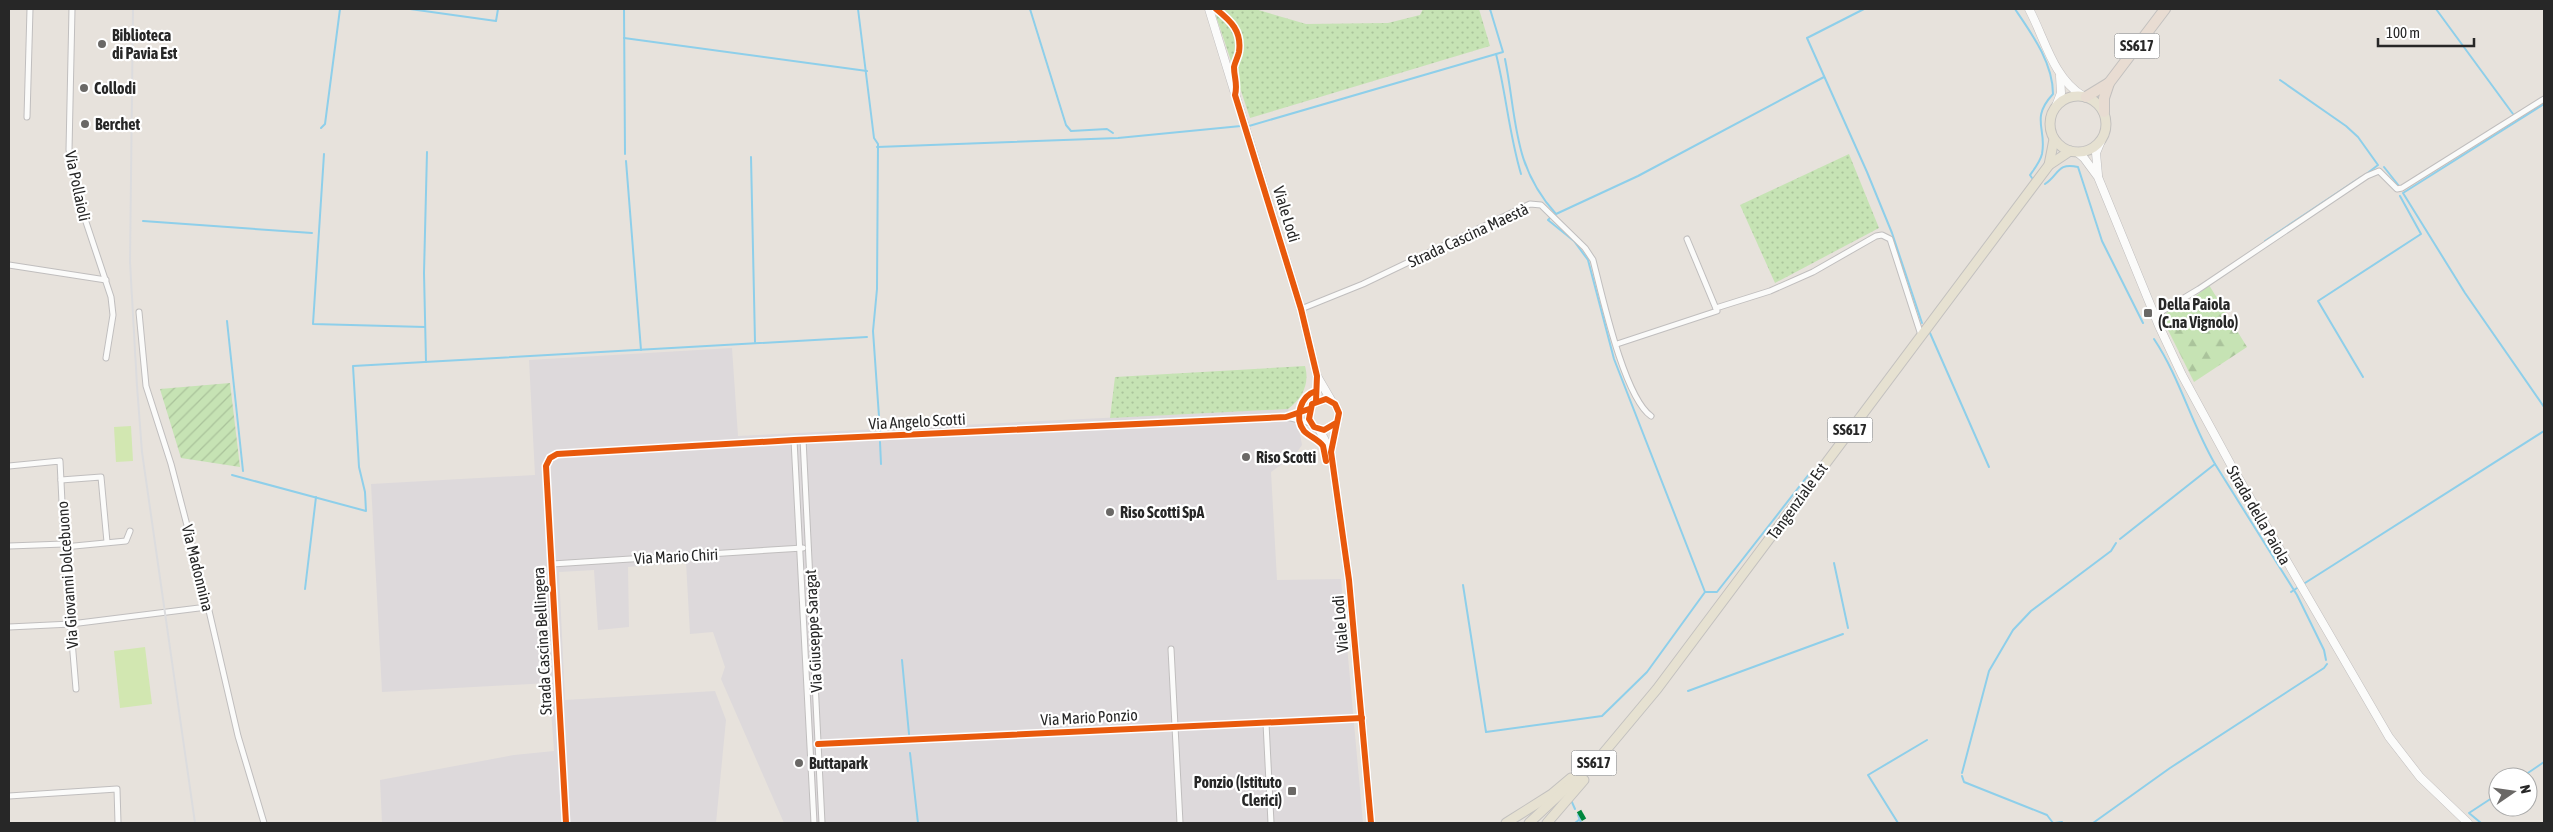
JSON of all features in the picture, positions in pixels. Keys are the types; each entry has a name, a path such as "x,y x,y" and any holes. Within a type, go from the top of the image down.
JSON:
{"highway":[{"name":"SS617","path":"2104,112 2104,98 2109,83 2165,9"},
{"name":"SS617","path":"2085,97 2109,83"}],"main road":[{"name":"SS617","path":"2056,106 2068,97 2085,97"},
{"path":"2085,97 2096,103 2104,112"},
{"name":"Tangenziale Est","path":"2049,165 2054,139 2050,122 2056,106"},
{"name":"SS617","path":"2101,141 2106,127 2104,112"},
{"path":"2054,139 2073,152"},
{"name":"Tangenziale Est","path":"1529,823 1601,756 1652,696 2049,165 2073,152 2090,150 2101,141"},
{"path":"1506,823 1552,794 1583,768 1635,709 1652,696"},
{"path":"1547,823 1630,730 1652,696"}],"street":[{"path":"28,117 30,9"},
{"name":"Via Pollaioli","path":"72,9 69,150 81,207 106,280 113,315 106,358"},
{"name":"Viale Lodi","path":"1209,9 1301,309 1317,376 1330,400"},
{"path":"2029,9 2060,76 2070,87 2085,97"},
{"path":"2056,106 2061,93 2060,76"},
{"path":"2154,316 2199,289 2367,176 2379,171 2397,190 2402,188 2544,99"},
{"name":"Strada della Paiola","path":"2098,177 2096,153 2101,141"},
{"name":"Strada della Paiola","path":"2073,152 2084,158 2098,177 2154,316 2206,421 2374,715 2420,778 2468,823"},
{"name":"Strada Cascina Maestà","path":"1301,309 1364,284 1530,204 1541,205 1585,248 1592,260 1632,390 1642,410 1651,416"},
{"path":"1716,308 1770,291 1813,272 1876,236 1882,235 1890,239 1921,335"},
{"path":"1617,344 1717,311 1687,239"},
{"path":"9,265 106,280"},
{"name":"Via Madonnina","path":"139,312 146,386 171,464 238,736 264,823"},
{"name":"Viale Lodi","path":"1316,401 1317,376"},
{"path":"1330,400 1338,408 1336,423 1329,429 1319,429 1311,423 1309,409 1316,401 1330,400"},
{"name":"Via Angelo Scotti","path":"1286,417 1309,409"},
{"name":"Via Angelo Scotti","path":"550,458 557,454 794,440 1286,417 1311,423"},
{"name":"Viale Lodi","path":"1336,423 1331,452 1349,580 1371,823"},
{"name":"Viale Lodi","path":"1319,429 1331,452"},
{"name":"Via Giuseppe Saragat","path":"794,440 814,823"},
{"name":"Via Giuseppe Saragat","path":"802,440 822,823"},
{"name":"Strada Cascina Bellingera","path":"550,458 546,466 566,823"},
{"name":"Via Giovanni Dolcebuono","path":"9,466 60,461 64,545 76,689"},
{"path":"61,480 101,477 107,542"},
{"path":"9,546 64,545 126,540 130,530"},
{"name":"Via Mario Chiri","path":"552,564 809,548"},
{"path":"9,627 71,624 207,607"},
{"path":"1171,650 1180,823"},
{"name":"Via Mario Ponzio","path":"818,744 1362,718"},
{"path":"1266,723 1271,823"},
{"path":"9,796 117,789 118,823"}],"shaded area":[{"path":"732,348 738,436 1288,409 1300,434 1302,445 1295,455 1271,472 1277,580 1341,579 1363,823 784,823 721,679 725,667 713,632 690,634 686,562 628,567 629,627 598,630 594,570 559,572 565,700 715,691 726,720 716,823 382,823 380,780 514,755 554,751 549,683 382,692 371,484 535,475 529,360"}],"green space":[{"path":"1216,9 1255,9 1306,24 1388,23 1420,15 1423,9 1479,9 1490,46 1250,118 1216,16"},
{"path":"1849,154 1879,228 1775,283 1740,205"},
{"path":"2209,285 2247,347 2194,382 2163,320 2166,313 2190,301"},
{"path":"1305,366 1306,385 1301,396 1288,409 1110,418 1115,377"},
{"path":"230,383 240,467 181,458 160,389"},
{"path":"131,426 133,461 116,462 114,427"},
{"path":"145,647 152,704 120,708 114,651"}],"waterway":[{"path":"321,128 325,124 340,9"},
{"path":"410,9 496,21 498,9"},
{"path":"624,9 625,154"},
{"path":"858,9 874,138 878,144 877,289 873,331 880,431"},
{"path":"1030,9 1066,125 1071,131 1107,129 1113,133"},
{"path":"1249,126 1503,52 1490,9"},
{"path":"1864,9 1807,38 1892,233 1922,323"},
{"path":"2015,9 2040,49 2052,82 2053,94 2042,110 2041,117 2042,154 2030,175 2032,178"},
{"path":"2436,9 2513,114"},
{"path":"624,38 867,71"},
{"path":"1496,54 1513,144 1521,174"},
{"path":"1505,59 1518,141 1531,178 1556,214 1638,176 1824,77"},
{"path":"2280,80 2346,126 2358,137 2378,165 2365,175"},
{"path":"2544,104 2403,193 2465,293 2544,407"},
{"path":"877,147 1118,138 1241,126"},
{"path":"426,362 424,273 427,152"},
{"path":"324,154 313,324 425,327"},
{"path":"751,157 755,342"},
{"path":"626,161 641,350"},
{"path":"2045,184 2062,168 2066,166 2078,167 2102,241 2143,323"},
{"path":"2384,167 2399,186"},
{"path":"2265,241 2361,177"},
{"path":"2363,377 2318,301 2421,234 2400,196"},
{"path":"1463,585 1486,732 1602,716 1647,672 1705,592 1614,359 1588,260 1574,241 1548,220 1550,218"},
{"path":"143,221 312,233"},
{"path":"227,321 243,471"},
{"path":"1930,333 1989,467"},
{"path":"232,475 366,511 365,492 359,467 353,366 867,337"},
{"path":"2120,539 2215,464 2171,369 2154,339"},
{"path":"2305,583 2544,431"},
{"path":"880,442 881,464"},
{"path":"2215,464 2297,595 2324,650 2326,660"},
{"path":"1705,592 1717,592 1813,469"},
{"path":"305,589 316,497"},
{"path":"1962,773 1989,671 2013,630 2031,611 2111,551 2116,543"},
{"path":"1834,563 1848,628"},
{"path":"2291,592 2297,588"},
{"path":"1688,691 1843,634"},
{"path":"902,660 909,734"},
{"path":"2093,823 2170,768 2324,668 2327,664"},
{"path":"1898,823 1868,775 1927,740"},
{"path":"910,753 918,823"},
{"path":"2537,767 2544,762"},
{"path":"1962,776 1964,782 2047,815 2053,823"},
{"path":"1571,800 1575,809"},
{"path":"2481,823 2469,813 2488,801"},
{"path":"1578,815 1581,823"},
{"path":"1575,823 1580,819"},
{"path":"2055,823 2062,822"}],"railway":[{"path":"133,9 130,262 142,452 195,823"}],"marked path":[{"path":"1579,811 1586,823"}],"cycle path":[{"path":"1216,9 1231,22 1239,38 1239,52 1234,67 1235,95 1301,309 1317,376 1316,401"},
{"path":"1316,391 1310,394 1303,402 1300,408 1299,420 1304,431 1323,446 1326,461"},
{"path":"1336,423 1324,430 1314,427 1309,419 1312,404 1326,399 1335,404 1339,413 1331,452 1349,580 1371,823"},
{"path":"566,823 546,466 550,458 557,454 794,440 1286,417 1309,409"},
{"path":"818,744 1362,718"}],"place":[{"name":"Biblioteca di Pavia Est","path":"102,44"},
{"name":"Collodi","path":"84,88"},
{"name":"Berchet","path":"85,124"},
{"name":"Della Paiola (C.na Vignolo)","path":"2148,313"},
{"name":"Riso Scotti","path":"1246,457"},
{"name":"Riso Scotti SpA","path":"1110,512"},
{"name":"Buttapark","path":"799,763"},
{"name":"Ponzio (Istituto Clerici)","path":"1292,791"}]}
